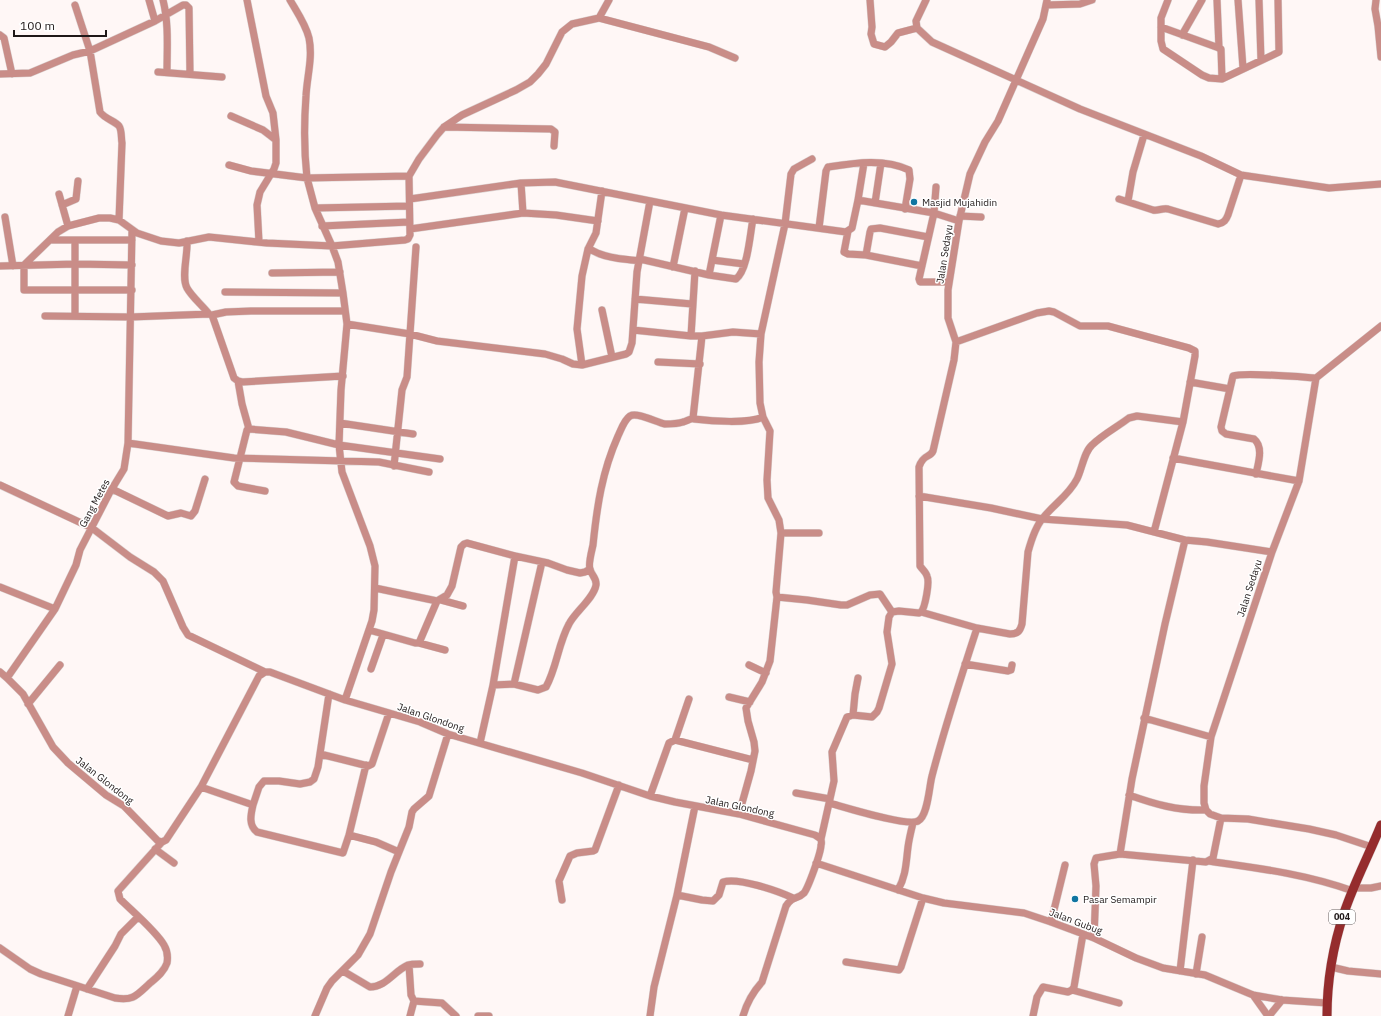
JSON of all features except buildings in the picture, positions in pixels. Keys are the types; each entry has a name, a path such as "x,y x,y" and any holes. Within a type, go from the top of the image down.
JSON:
{"main road":[{"name":"004","path":"1327,1016 1331,968 1341,922 1381,825"}],"street":[{"path":"149,0 155,21"},
{"path":"164,0 167,14 167,72"},
{"path":"247,0 266,96 273,113 276,140 276,163 260,192 257,205 259,242"},
{"path":"290,0 306,28 310,46 310,62 305,99 304,154 307,178 315,208 332,246 340,272 345,311 346,324 343,376 340,390 340,462 342,472 370,546 375,566 374,610 361,655 345,700"},
{"path":"599,18 609,0"},
{"path":"870,0 872,27 871,34 874,44 885,47 898,33 917,28"},
{"path":"926,0 916,21 917,28 932,42 1080,109 1201,156 1241,175 1329,188 1381,184"},
{"path":"1046,3 1080,4 1092,0"},
{"path":"1168,0 1161,16 1161,41 1163,49 1202,75 1209,78 1222,79 1243,68 1277,54 1280,51 1278,0"},
{"path":"1182,35 1202,0"},
{"path":"1217,0 1222,79"},
{"path":"1238,0 1243,68"},
{"path":"1259,0 1261,60"},
{"path":"1376,0 1375,9 1380,26 1381,57"},
{"name":"Jalan Sedayu","path":"921,612 925,604 928,579 927,575 920,566 919,467 923,459 933,451 954,360 956,342 948,318 949,282 960,218 970,174 985,142 998,121 1043,19 1046,3"},
{"path":"75,5 90,50 100,112 103,116 119,126 121,133 122,143 119,220"},
{"path":"0,74 30,72 90,50 155,21 186,5 189,8 190,74"},
{"path":"132,290 24,290 24,265 58,232 68,226 99,218 119,220 132,231 146,237 170,243 179,243 209,237 285,244 332,246 405,240 409,237 410,226 409,176 419,159 444,127 462,115 530,82 546,64 562,32 572,24 599,18 709,47 735,58"},
{"path":"1161,27 1219,48"},
{"path":"0,34 4,38 12,74"},
{"path":"158,72 222,77"},
{"path":"230,116 263,130 276,140"},
{"path":"444,127 552,129 555,132 554,146"},
{"path":"1128,201 1133,172 1144,135"},
{"path":"739,814 755,751 754,742 746,715 746,708 762,682 770,660 777,596 776,592 781,533 779,520 768,498 767,480 770,432 763,417 759,388 761,334 785,224 792,171 812,159"},
{"path":"864,163 852,228 848,232 844,252 848,254 866,255 922,266"},
{"path":"819,228 827,168 852,164 881,163 908,170 910,179 906,209"},
{"path":"875,203 881,163"},
{"path":"229,165 251,171 307,178 409,176"},
{"path":"1119,199 1153,210 1162,208 1168,209 1218,224 1224,222 1228,215 1241,175"},
{"path":"62,205 76,199 78,181"},
{"path":"315,208 410,202 521,183 555,182 721,215 848,232"},
{"path":"521,183 523,213"},
{"path":"936,187 934,213 919,279 920,282 949,282"},
{"path":"582,365 577,329 582,276 588,249 596,233 602,192"},
{"path":"58,194 68,226"},
{"path":"858,200 960,218 981,217"},
{"path":"346,324 410,334 437,341 545,354 573,364 582,365 626,354 629,352 632,343 635,299 650,201"},
{"path":"674,267 685,208"},
{"path":"322,226 410,226 523,213 556,215 598,221"},
{"path":"709,275 721,215"},
{"path":"5,217 13,266"},
{"path":"588,249 609,257 640,260 709,275 736,279 740,275 744,264 753,219"},
{"path":"866,255 870,232 874,228 928,238"},
{"name":"Gang Metes","path":"7,678 55,609 76,565 80,550 124,469 128,443 132,231"},
{"path":"50,240 132,240"},
{"path":"75,240 75,316"},
{"path":"186,241 187,258 184,281 186,287 211,314 234,378 242,382 343,376"},
{"path":"394,466 402,390 406,378 416,247"},
{"path":"712,260 744,264"},
{"path":"0,266 76,264 132,265"},
{"path":"691,336 695,271"},
{"path":"272,273 340,272"},
{"path":"225,292 343,293"},
{"path":"635,299 692,304"},
{"path":"45,316 131,317 211,314 251,310 345,311"},
{"path":"602,310 612,357"},
{"path":"956,342 1049,311 1054,312 1080,326 1108,326 1193,349 1195,353 1183,422 1154,532"},
{"path":"1256,474 1260,449 1258,442 1254,439 1226,434 1222,431 1221,427 1233,376 1316,378 1381,326"},
{"path":"633,330 691,336 733,332 761,334"},
{"path":"693,418 702,336"},
{"path":"658,362 700,364"},
{"path":"1272,552 1299,481 1316,378"},
{"path":"238,381 242,404 249,429 247,430 234,481 235,484 265,491"},
{"path":"1190,382 1230,389"},
{"path":"493,685 514,684 538,690 546,687 555,666 568,626 586,603 596,586 596,579 590,568 595,524 606,464 628,418 632,415 637,415 664,424 674,424 693,418 708,421 755,420 763,417"},
{"path":"892,612 921,612 977,628 1016,634 1022,624 1028,552 1031,540 1042,519 1064,497 1077,480 1086,452 1091,445 1130,418 1142,416 1183,422"},
{"path":"340,422 413,434"},
{"path":"249,429 286,432 339,445 440,459"},
{"path":"128,443 240,458 378,462 429,472"},
{"path":"1173,458 1299,481"},
{"path":"112,489 168,516 181,513 191,516 195,511 205,479"},
{"name":"Jalan Glondong","path":"0,485 92,528 130,557 154,572 163,581 188,635 265,672 270,672 345,700 420,722 448,734 582,773 650,796 739,814 815,834 821,839"},
{"name":"Jalan Sedayu","path":"919,496 991,508 1042,519 1127,525 1185,540 1272,552 1211,737 1204,786 1204,804 1206,810"},
{"path":"781,533 819,533"},
{"path":"1120,854 1129,795 1144,718 1185,540"},
{"path":"419,643 439,601 447,595 452,586 461,547 464,544 467,543 580,573 585,572 590,568"},
{"path":"480,743 493,685 515,556"},
{"path":"514,684 542,562"},
{"path":"0,587 55,609"},
{"path":"375,588 463,606"},
{"path":"777,596 841,606 870,595 880,594 892,612"},
{"path":"852,715 872,716 879,708 892,664 886,632 889,617 892,612"},
{"path":"796,793 830,801 897,821 913,823 918,821 925,813 932,777 950,709 977,628"},
{"path":"369,630 414,644 419,643 445,650"},
{"path":"371,669 383,635"},
{"path":"361,655 375,659"},
{"path":"965,664 1008,671 1011,670 1012,665"},
{"path":"28,704 60,665"},
{"path":"749,665 766,673"},
{"name":"Jalan Glondong","path":"0,672 23,694 53,747 68,764 100,790 124,806 155,839 162,842"},
{"path":"0,948 30,969 54,979 124,1000 132,999 159,975 166,964 168,956 165,946 138,916 120,899 118,892 155,849 166,840 201,787 259,676 265,672"},
{"path":"677,895 713,901 719,895 723,882 728,880 762,887 792,898 801,896 806,890 822,846 821,839 834,778 832,749 848,718 852,715 858,678"},
{"path":"329,694 320,754 314,779 310,782 300,784 264,781 259,788 253,805 251,823 254,830 343,853 349,835 366,765"},
{"path":"729,697 750,702"},
{"path":"675,740 689,699"},
{"path":"320,754 366,765 372,764 389,713"},
{"path":"1144,718 1211,737"},
{"path":"315,1016 327,988 358,955 370,934 409,827 414,808 429,796 448,734"},
{"path":"650,796 669,743 675,740 753,760"},
{"path":"562,900 559,880 568,859 572,854 593,852 595,850 619,785"},
{"path":"201,787 253,805"},
{"path":"1129,795 1158,805 1191,810 1206,810 1210,814 1221,818 1248,819 1309,829 1336,835 1372,847"},
{"path":"650,1016 654,987 677,895 695,806"},
{"path":"1208,861 1213,858 1221,818"},
{"path":"898,890 905,872 908,846 913,823"},
{"path":"349,835 376,842 399,852"},
{"path":"155,849 174,863"},
{"path":"1094,938 1096,886 1094,861 1099,857 1120,854 1208,861 1302,876 1353,890 1381,886"},
{"path":"1180,971 1193,860"},
{"name":"Jalan Gubug","path":"816,863 923,898 944,903 1024,913 1094,938 1136,958 1164,968 1214,978 1253,995 1282,1000 1327,1003"},
{"path":"1051,922 1066,865"},
{"path":"744,1016 744,1009 753,991 762,982 774,949 786,906 792,898"},
{"path":"846,962 899,970 923,898"},
{"path":"87,989 115,946 121,934 138,916"},
{"path":"1072,990 1075,984 1083,934"},
{"path":"1196,974 1202,936"},
{"path":"343,971 370,987 375,987 384,984 396,972 409,965 420,964"},
{"path":"409,965 411,995 414,1001 410,1016"},
{"path":"1331,968 1381,974"},
{"path":"68,1016 77,986"},
{"path":"1033,1016 1038,997 1043,987 1068,992 1072,990 1118,1003"},
{"path":"1253,995 1268,1016 1282,1000"},
{"path":"414,1001 442,1003 456,1016"},
{"path":"478,1016 488,1016"}],"place":[{"name":"Masjid Mujahidin","path":"914,202"},
{"name":"Pasar Semampir","path":"1075,899"}]}
